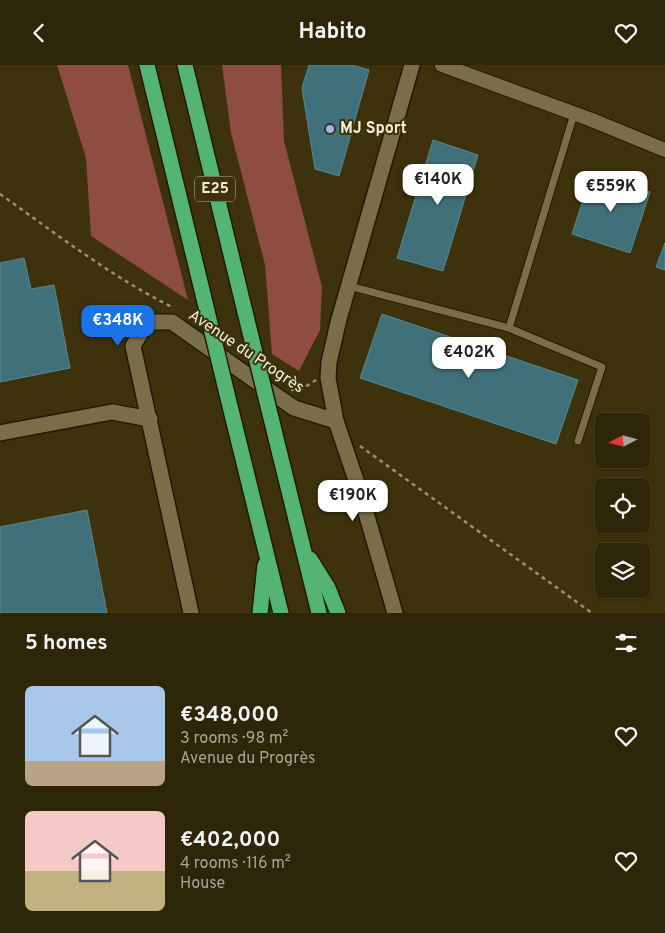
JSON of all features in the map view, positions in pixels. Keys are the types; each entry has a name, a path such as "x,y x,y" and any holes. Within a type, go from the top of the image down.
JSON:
{"highway":[{"name":"E25","path":"147,65 281,613"},
{"name":"E25","path":"185,65 319,613"},
{"path":"303,548 328,588 338,613"},
{"path":"260,613 266,553"}],"street":[{"path":"395,613 360,492 336,421 328,378 329,362 349,286 412,65"},
{"path":"442,65 665,150"},
{"name":"Avenue du Progrès","path":"191,613 133,346 147,321 172,323 294,408 336,421"},
{"path":"0,433 112,412 150,419"}],"lane":[{"path":"509,328 574,114"},
{"path":"349,286 509,328 602,367 578,441"}],"path":[{"path":"0,194 123,281 171,307"},
{"path":"387,466 592,613"}],"shaded area":[{"path":"57,65 128,65 188,300 91,236 86,158"},
{"path":"222,65 281,65 284,141 322,287 320,330 299,371 272,354 265,265 231,133"}],"building":[{"name":"MJ Sport","path":"309,65 352,65 369,70 339,176 315,169 302,88"},
{"path":"433,140 478,155 443,271 397,258"},
{"path":"592,173 650,192 630,253 572,234"},
{"path":"665,243 665,270 656,267"},
{"path":"24,258 31,289 54,285 70,368 0,382 0,263"},
{"path":"382,314 578,380 556,444 360,378"},
{"path":"87,510 107,613 0,613 0,527"}],"place":[{"name":"MJ Sport","path":"330,129"}]}
